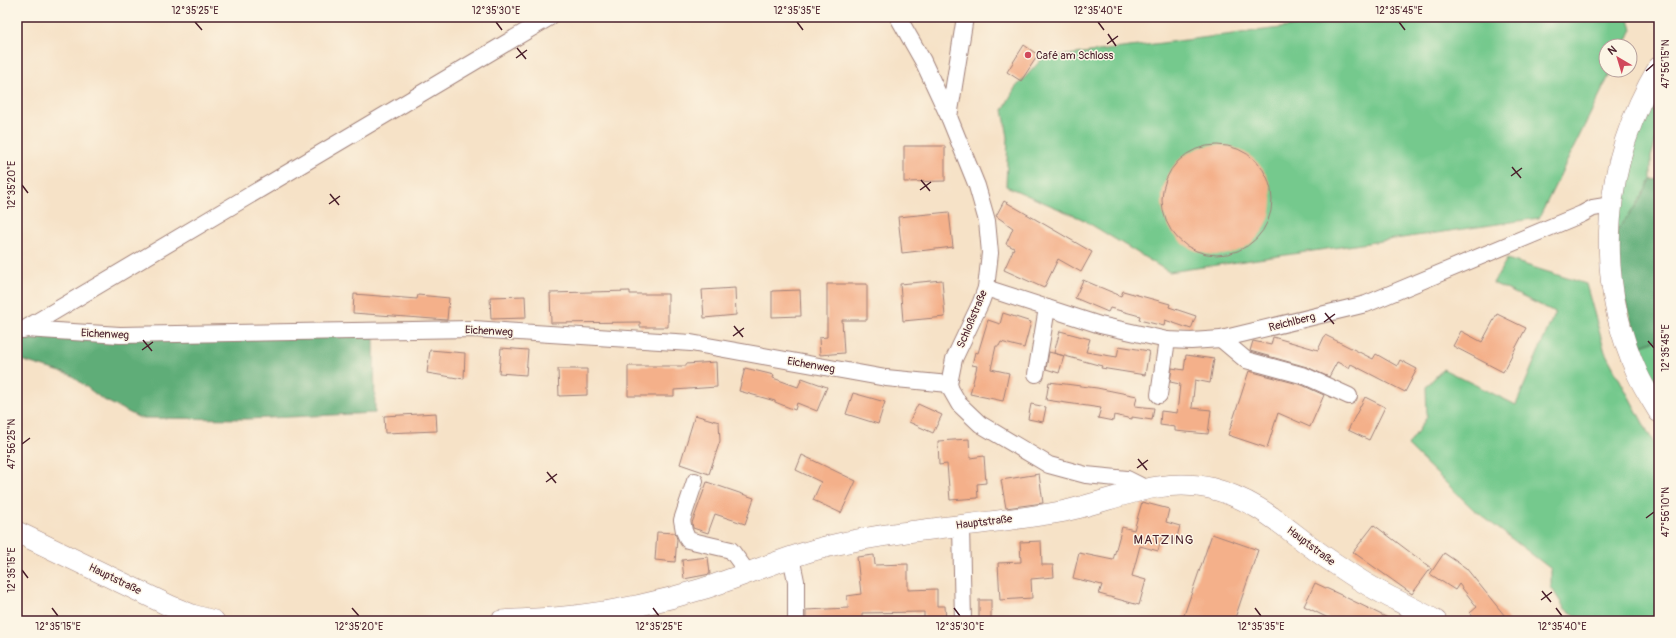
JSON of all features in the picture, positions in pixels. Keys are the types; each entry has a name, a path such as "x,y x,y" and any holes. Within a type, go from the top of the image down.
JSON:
{"main road":[{"path":"1659,67 1633,118 1623,148 1611,205 1609,257 1612,286 1627,348 1638,376 1659,412"},
{"name":"Hauptstraße","path":"501,621 574,616 633,607 703,588 791,557 850,542 1065,511 1145,488 1174,485 1192,485 1209,488 1246,501 1276,518 1333,563 1426,618"},
{"name":"Hauptstraße","path":"17,532 170,606 192,615 214,621"}],"street":[{"path":"21,331 550,17"},
{"name":"Schloßstraße","path":"898,17 923,61 949,117 977,186 987,221 990,254 986,288 954,359 949,384"},
{"path":"949,117 966,17"},
{"name":"Reichlberg","path":"986,288 1100,325 1167,340 1191,341 1221,339 1366,304 1582,214 1593,208 1611,205"},
{"path":"1036,374 1047,308"},
{"name":"Eichenweg","path":"21,331 120,335 473,329 691,344 886,378 949,384"},
{"path":"1221,339 1246,360 1306,376 1349,396"},
{"path":"1159,395 1167,340"},
{"path":"949,384 959,404 980,424 1049,465 1086,475 1128,479 1145,488"},
{"path":"695,481 682,520 684,531 688,540 731,550 742,564 745,573"},
{"path":"961,525 963,621"},
{"path":"791,557 796,581 796,621"}],"green space":[{"path":"1400,17 1628,17 1632,29 1628,38 1598,38 1598,78 1608,78 1539,218 1169,272 1082,219 1006,186 1008,137 1003,110 1015,88 1044,57 1304,25"},
{"path":"1659,83 1659,130 1651,157 1651,180 1636,206 1617,230 1617,208 1637,132"},
{"path":"1659,179 1659,339 1638,346 1619,278 1617,230 1636,206 1651,180"},
{"path":"1507,259 1586,284 1605,352 1659,453 1659,621 1585,621 1565,609 1551,587 1551,569 1473,509 1408,446 1427,417 1426,387 1443,369 1516,405 1555,312 1493,283"},
{"path":"28,333 374,336 375,413 247,419 140,418 102,399 71,375 17,359 17,338"},
{"path":"1659,339 1659,396 1648,374 1638,346"}],"building":[{"path":"1024,45 1038,55 1021,81 1007,72"},
{"path":"1217,145 1238,149 1248,154 1256,161 1263,169 1268,179 1272,200 1268,221 1263,231 1256,239 1248,246 1238,251 1217,255 1196,251 1186,246 1178,239 1171,231 1166,221 1162,200 1166,179 1171,169 1178,161 1186,154 1196,149"},
{"path":"904,146 945,146 945,181 904,182"},
{"path":"1004,201 1092,252 1081,272 1058,259 1044,288 1004,270 1014,248 1006,244 1013,228 996,216"},
{"path":"949,212 953,247 902,253 898,217"},
{"path":"942,280 945,317 903,321 900,284"},
{"path":"1083,280 1121,296 1123,291 1170,304 1169,307 1196,316 1191,329 1165,320 1164,326 1139,320 1140,316 1110,308 1108,312 1075,298"},
{"path":"827,284 867,284 867,320 842,320 844,353 820,355 819,338 827,337"},
{"path":"735,288 736,315 704,318 702,290"},
{"path":"800,290 801,316 772,317 772,291"},
{"path":"630,291 630,294 668,294 668,327 640,327 640,322 551,323 550,293"},
{"path":"354,294 417,299 418,295 449,298 447,320 353,313"},
{"path":"525,296 526,318 491,319 490,297"},
{"path":"1003,313 1031,322 1024,348 1001,342 999,346 996,346 991,369 1009,373 1003,401 970,394 977,366 972,365 975,352 978,353 988,320 1000,324"},
{"path":"1497,314 1526,328 1503,372 1453,346 1461,331 1482,342"},
{"path":"1060,331 1090,339 1086,352 1117,357 1119,346 1149,351 1145,375 1101,368 1102,366 1054,353"},
{"path":"1325,335 1373,359 1376,354 1397,366 1400,360 1417,369 1405,392 1351,364 1349,368 1337,362 1329,377 1307,367 1250,351 1253,341 1271,345 1273,337 1318,350"},
{"path":"501,348 528,350 526,375 499,373"},
{"path":"430,350 465,353 464,379 427,373"},
{"path":"1049,352 1064,356 1059,373 1046,369"},
{"path":"1186,355 1214,359 1210,383 1195,380 1192,408 1211,410 1208,434 1175,431 1175,427 1160,425 1161,411 1177,413 1180,384 1170,382 1172,368 1184,370"},
{"path":"716,362 717,387 674,390 674,396 628,396 628,366 686,366 686,364"},
{"path":"745,368 774,375 773,378 798,387 802,378 827,387 817,411 797,403 795,410 775,401 739,391"},
{"path":"558,369 587,369 587,395 559,396"},
{"path":"1249,371 1302,385 1324,395 1310,427 1278,413 1267,448 1228,435"},
{"path":"1049,382 1097,388 1137,396 1135,406 1154,408 1152,420 1132,417 1132,419 1114,415 1113,421 1098,418 1101,408 1046,400"},
{"path":"853,393 885,402 878,424 846,414"},
{"path":"1365,397 1385,407 1369,440 1348,430"},
{"path":"918,404 942,415 933,433 909,422"},
{"path":"1031,404 1046,407 1043,422 1028,419"},
{"path":"436,413 437,431 385,433 384,416"},
{"path":"695,415 719,422 720,441 709,474 680,464"},
{"path":"969,439 970,458 984,456 986,483 977,484 978,498 950,500 947,464 939,465 938,441"},
{"path":"802,455 856,481 841,513 813,500 821,482 796,470"},
{"path":"1039,474 1043,503 1006,508 1001,480"},
{"path":"707,482 754,498 745,524 715,514 708,533 693,528 692,523"},
{"path":"1142,502 1169,509 1166,522 1180,526 1176,540 1162,536 1158,551 1140,546 1132,576 1146,580 1139,605 1099,594 1102,585 1073,578 1079,553 1113,560 1122,527 1134,530"},
{"path":"1374,525 1431,568 1412,594 1353,552"},
{"path":"657,532 675,533 677,539 675,562 655,560"},
{"path":"1212,534 1258,550 1234,621 1182,621"},
{"path":"1041,541 1042,565 1053,565 1054,577 1031,579 1032,598 1000,600 998,563 1021,562 1020,542"},
{"path":"1444,553 1466,568 1509,621 1476,621 1470,613 1477,607 1459,584 1455,590 1430,574"},
{"path":"874,555 875,565 908,564 908,590 937,589 937,606 945,606 946,621 924,621 924,612 862,613 862,621 806,621 806,610 848,608 847,596 861,594 857,557"},
{"path":"708,557 710,574 684,579 682,560"},
{"path":"1315,583 1394,621 1334,621 1304,606"},
{"path":"979,600 991,600 991,620 979,620"}],"place":[{"name":"Café am Schloss","path":"1028,55"}],"district":[{"name":"MATZING","path":"1164,540"}]}
